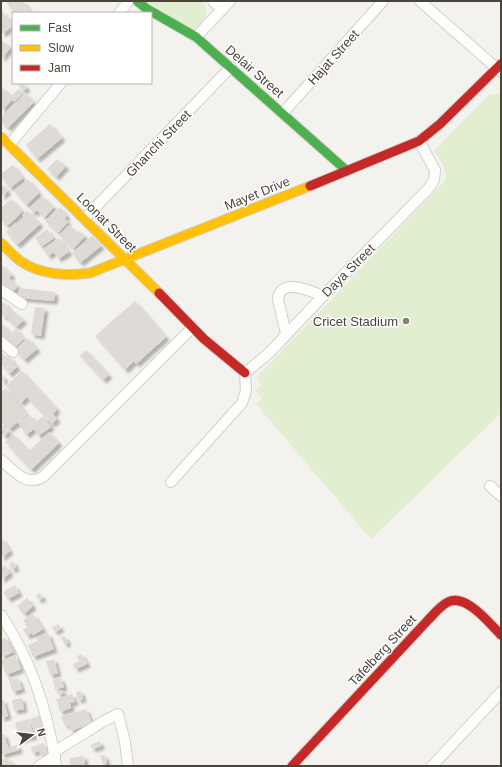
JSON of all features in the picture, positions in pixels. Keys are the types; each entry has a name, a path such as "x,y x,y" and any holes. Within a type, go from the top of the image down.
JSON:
{"street":[{"path":"120,12 129,1"},
{"name":"Delair Street","path":"137,1 147,9 196,37 347,171"},
{"path":"213,1 222,10"},
{"path":"196,37 230,1"},
{"name":"Hajat Street","path":"283,113 383,1"},
{"path":"420,1 500,68"},
{"name":"Ghanchi Street","path":"85,218 231,67"},
{"name":"Mayet Drive","path":"1,243 26,264 40,269 68,274 90,273 127,260 162,244 419,141 440,124 500,68"},
{"path":"9,145 60,84"},
{"name":"Loonat Street","path":"1,137 85,218 193,326"},
{"name":"Daya Street","path":"245,374 269,353 322,296 429,188 434,180 435,170 419,141"},
{"path":"286,334 278,299 279,294 283,289 294,286 322,296"},
{"path":"1,290 22,304"},
{"path":"1,460 24,479 33,481 43,477 193,326 245,374 246,392 242,403 171,482"},
{"path":"1,342 13,352"},
{"path":"490,486 501,496"},
{"name":"Tafelberg Street","path":"292,766 429,619 448,602 455,600 463,601 472,607 501,635"},
{"path":"1,615 32,671 47,718 55,758"},
{"path":"432,766 501,692"},
{"path":"39,766 55,758 104,721 118,714 125,742 128,766"}],"green space":[{"path":"147,1 202,1 207,12 197,28 189,28"},
{"name":"Cricet Stadium","path":"501,93 501,413 371,539 256,404 262,398 255,391 262,385 256,378 444,182 446,178 445,170 434,151 489,95"}],"building":[{"path":"6,1 23,1 30,11 28,12 13,12"},
{"path":"2,11 12,25 12,27 2,34 1,32"},
{"path":"1,40 11,47 2,58 1,57"},
{"path":"18,84 24,84 27,88 23,91"},
{"path":"2,87 11,96 19,89 23,93 14,102 12,100 1,111"},
{"path":"25,93 34,102 8,128 1,122 1,117"},
{"path":"50,124 62,138 37,159 26,145"},
{"path":"57,159 66,166 56,177 47,169"},
{"path":"13,165 23,178 10,188 1,177 1,174"},
{"path":"28,179 39,193 26,205 14,191"},
{"path":"1,183 8,191 1,197"},
{"path":"42,196 54,207 44,218 37,210 34,213 29,209"},
{"path":"11,199 23,211 7,226 1,220 1,208"},
{"path":"60,207 67,216 64,218 57,210"},
{"path":"27,210 40,224 17,245 6,232 24,217 22,215"},
{"path":"56,210 68,222 58,233 45,221"},
{"path":"69,225 77,232 79,231 85,236 73,249 59,235"},
{"path":"47,229 54,238 41,247 35,238"},
{"path":"92,236 101,246 80,263 72,253"},
{"path":"59,238 69,252 58,259 54,252 48,256 43,249"},
{"path":"1,264 12,275 9,278 18,286 11,294 1,284"},
{"path":"20,288 55,292 54,301 19,298"},
{"path":"135,301 166,337 136,364 134,361 125,370 95,336"},
{"path":"4,302 12,312 5,318 1,314 1,304"},
{"path":"35,307 45,308 41,336 31,334"},
{"path":"14,311 24,320 16,327 7,318"},
{"path":"3,324 11,333 4,339 1,336 1,326"},
{"path":"16,329 24,339 12,350 4,340"},
{"path":"28,338 37,349 24,360 15,350"},
{"path":"86,350 109,375 103,380 80,356"},
{"path":"1,351 6,358 1,362"},
{"path":"9,356 17,367 9,374 1,362"},
{"path":"22,371 57,409 53,414 57,419 52,424 27,397 21,403 6,386"},
{"path":"1,373 5,379 1,382"},
{"path":"6,388 27,415 20,421 30,415 35,422 44,416 51,427 38,436 34,429 26,435 18,422 9,429 4,423 1,425 1,392"},
{"path":"1,425 9,431 5,436 1,433"},
{"path":"49,432 59,443 31,470 5,442 13,434 29,451"},
{"path":"1,537 10,551 1,558"},
{"path":"13,561 16,567 12,570 9,564"},
{"path":"5,565 10,573 1,580 1,568"},
{"path":"15,585 19,593 8,599 3,592"},
{"path":"40,593 43,598 38,600 36,596"},
{"path":"27,598 33,606 24,614 17,606"},
{"path":"33,614 43,629 33,635 32,633 27,636 23,630 27,627 23,620"},
{"path":"58,624 61,628 55,632 52,628"},
{"path":"48,633 54,649 33,657 28,645 38,641 37,637"},
{"path":"65,636 68,643 64,644 61,637"},
{"path":"5,637 13,652 1,658 1,640"},
{"path":"82,654 84,659 79,661 77,656"},
{"path":"15,655 21,669 6,675 1,661"},
{"path":"54,659 58,673 50,675 46,661"},
{"path":"85,659 87,664 75,669 73,664"},
{"path":"13,677 14,680 18,678 22,689 13,692 8,678"},
{"path":"61,678 64,687 55,690 53,680"},
{"path":"57,690 63,690 63,694 57,694"},
{"path":"81,691 83,699 78,700 76,692"},
{"path":"72,694 75,702 70,703 71,708 60,712 56,699"},
{"path":"22,698 24,709 14,711 12,700"},
{"path":"3,699 8,716 1,718 1,700"},
{"path":"86,709 92,723 71,731 68,724 65,726 61,717"},
{"path":"41,715 46,731 35,734 30,719"},
{"path":"29,719 34,736 26,738 24,734 25,739 20,740 15,723"},
{"path":"1,734 4,734 8,747 1,749"},
{"path":"100,741 101,746 92,749 90,745"},
{"path":"44,743 48,754 41,756 39,751 32,753 31,747"},
{"path":"18,745 19,750 1,755 1,749"},
{"path":"105,755 107,763 103,764 100,756"},
{"path":"84,756 85,766 70,766 70,758"},
{"path":"8,758 9,762 12,761 14,766 1,766 1,760"}],"traffic: fast":[{"path":"137,1 147,9 196,37 347,171"}],"traffic: slow":[{"path":"1,137 159,293"},
{"path":"1,243 19,260 38,270 55,274 90,273 310,186"}],"traffic: jam":[{"path":"310,186 419,141 440,124 501,64"},
{"path":"159,293 204,339 245,373"},
{"path":"292,766 436,612 448,602 455,600 470,606 484,617 501,635"}],"place":[{"name":"Cricet Stadium","path":"406,321"}]}
